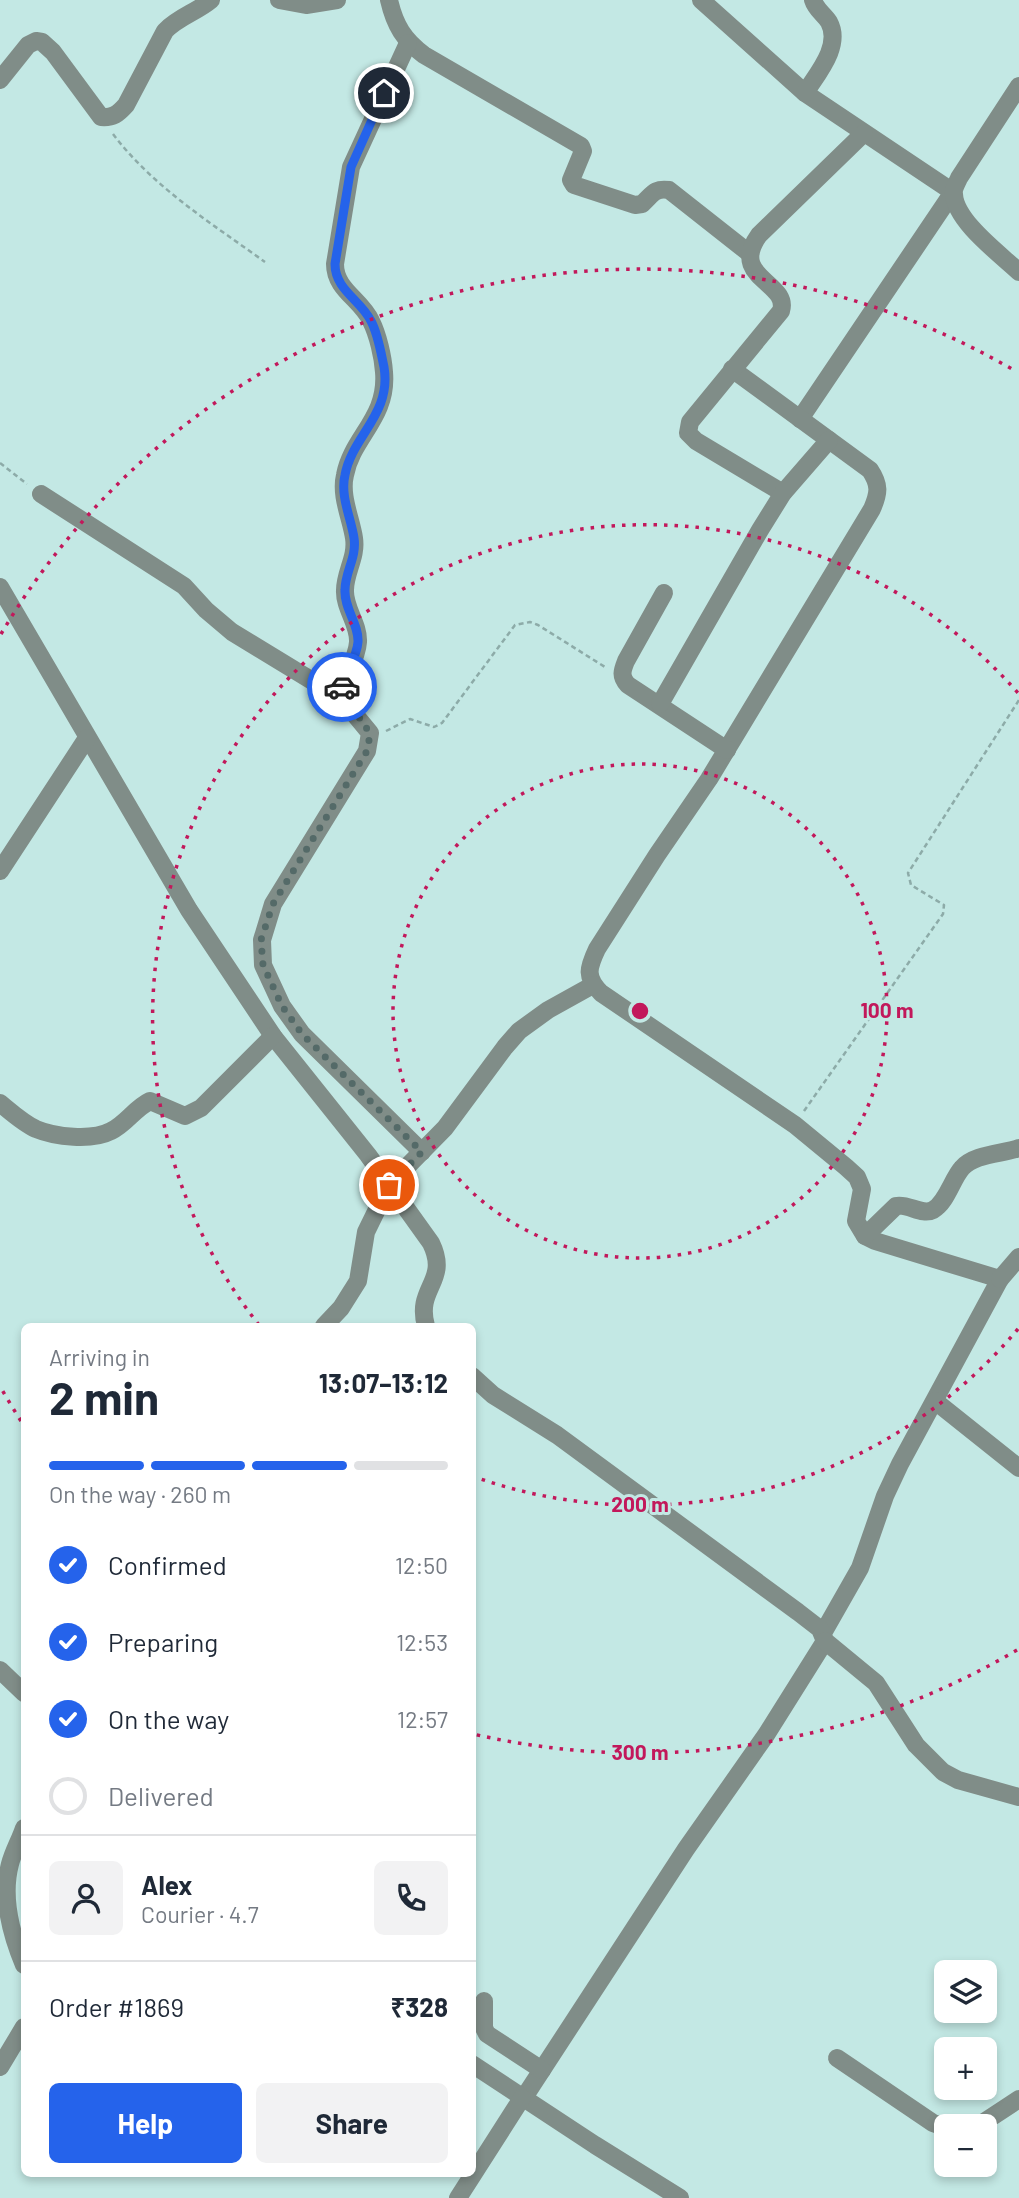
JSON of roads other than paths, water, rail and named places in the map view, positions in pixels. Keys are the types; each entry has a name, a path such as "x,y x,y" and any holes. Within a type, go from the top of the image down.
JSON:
{"street":[{"path":"0,80 28,45 36,41 42,42 48,46 100,117 110,118 126,105 155,48 173,23 194,13 211,0"},
{"path":"279,0 306,5 337,0"},
{"path":"389,0 399,31 408,43 581,146 583,151 571,180 574,185 635,205 642,204 652,192 669,190 749,253"},
{"path":"701,0 805,93 953,192 965,220 1019,272"},
{"path":"805,93 826,60 834,41 829,22 813,0"},
{"path":"342,699 343,684 358,643 357,632 345,601 345,589 355,552 344,476 375,419 385,386 384,370 371,321 339,284 335,274 336,251 355,156 408,43"},
{"path":"800,419 953,192 959,178 1019,86"},
{"path":"783,493 696,441 688,433 690,422 781,311 783,305 777,293 758,275 750,262 749,253 759,235 864,133"},
{"path":"732,369 870,470 878,482 878,494 872,509 727,750 597,949 589,976 601,993 794,1125 857,1178 862,1189 856,1221 865,1236 1000,1279"},
{"path":"660,705 783,493 829,440"},
{"path":"41,494 184,586 206,610 232,632 342,699 366,726 370,733 367,751 273,904 261,940 263,965 282,1006 302,1034 422,1152"},
{"path":"0,587 189,910 273,1036 396,1177 437,1256 439,1266 423,1304 426,1323"},
{"path":"664,593 626,661 622,678 628,685 727,750"},
{"path":"0,871 88,738"},
{"path":"327,1323 341,1308 358,1281 366,1231 396,1177 445,1128 519,1031 548,1010 593,985"},
{"path":"0,1103 35,1128 51,1134 102,1135 114,1130 150,1101 185,1116 201,1108 273,1036"},
{"path":"865,1236 896,1206 902,1205 923,1212 932,1211 968,1162 1019,1148"},
{"path":"476,2170 686,1849 766,1735 824,1637 860,1568 892,1480 1000,1279 1019,1257"},
{"path":"476,1380 493,1395 632,1489 815,1625 824,1637 876,1683 916,1745 943,1772 958,1780 1019,1797"},
{"path":"934,1401 1019,1468"},
{"path":"0,1670 21,1690"},
{"path":"21,1835 5,1870 7,1908 21,1957"},
{"path":"484,2001 484,2028 487,2034 531,2086 680,2198"},
{"path":"0,2067 21,2032"},
{"path":"837,2058 934,2123"},
{"path":"476,2065 531,2086"},
{"path":"996,2114 1019,2099"},
{"path":"458,2198 472,2177"}]}
